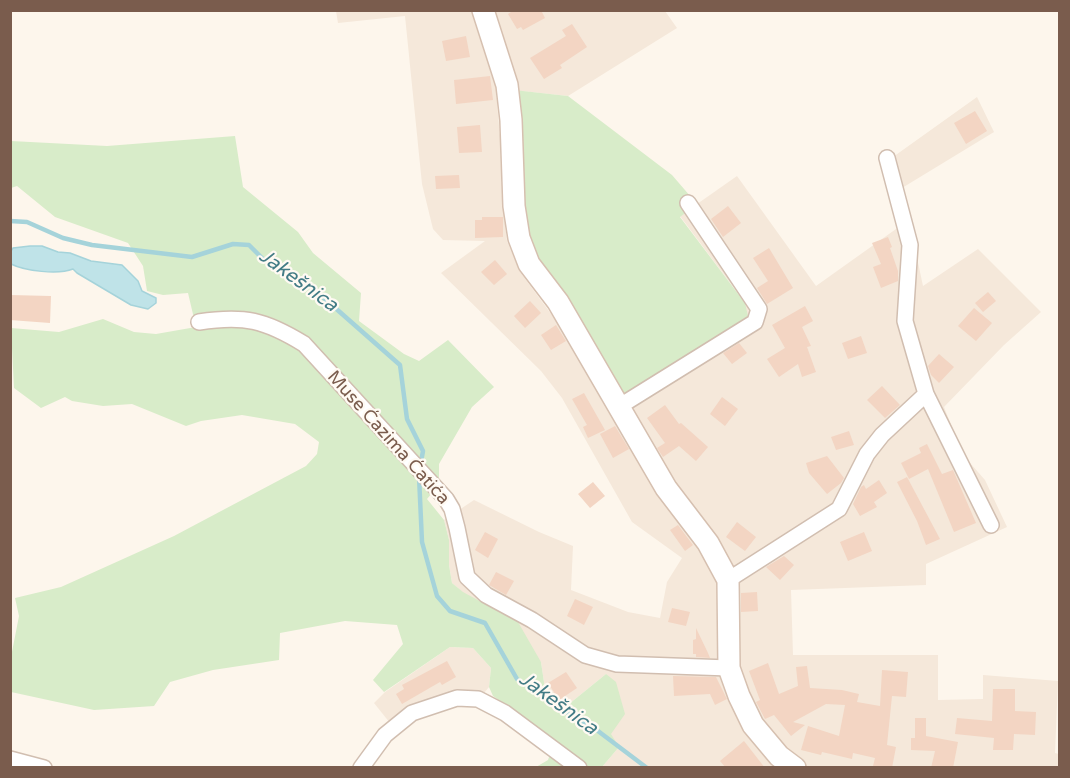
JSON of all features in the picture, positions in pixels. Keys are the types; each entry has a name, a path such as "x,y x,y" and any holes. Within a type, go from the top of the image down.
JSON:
{"street":[{"path":"483,10 507,85 511,120 514,206 519,238 529,264 558,302 666,488 708,543 728,580 729,668 753,725 778,756 795,768"},
{"path":"888,158 910,245 905,321 926,394 991,525"},
{"path":"620,406 755,321 759,309 688,203"},
{"name":"Muse Ćazima Ćatića","path":"199,322 220,318 252,320 277,328 304,344 446,499 458,528 467,577 486,595 532,620 585,655 617,664 729,668"},
{"path":"728,580 839,509 867,454 882,435 926,394"},
{"path":"361,768 385,735 412,713 457,698 478,699 505,713 579,768"},
{"path":"10,759 45,768"}],"shaded area":[{"path":"336,11 665,11 677,28 568,96 522,91 496,91 502,199 507,241 520,272 597,376 613,404 745,303 680,216 737,176 816,286 896,229 910,225 923,286 978,249 1041,312 1004,345 944,407 963,455 985,480 1007,527 926,564 926,585 791,590 793,655 938,655 938,700 983,699 983,675 1058,681 1055,753 1059,754 1059,767 602,767 619,747 610,734 606,674 569,704 560,705 545,689 541,662 452,583 449,540 444,520 474,500 573,546 571,590 628,612 660,618 667,582 682,558 632,522 562,398 541,371 441,273 485,241 443,240 433,229 422,184 405,16 338,23"},
{"path":"977,97 994,132 902,188 893,157"},
{"path":"450,647 473,648 491,668 489,687 484,693 464,691 390,723 374,703 385,692"}],"green space":[{"path":"514,90 568,96 672,175 697,204 680,217 745,303 748,316 625,396 583,324 532,253 519,212"},
{"path":"235,136 243,187 298,232 313,253 361,293 359,321 404,354 419,361 448,340 494,387 472,407 439,464 439,485 427,499 444,520 449,540 452,583 463,592 518,622 541,662 545,689 560,705 569,704 606,674 616,682 625,714 611,734 619,747 602,767 536,767 548,760 555,740 493,696 489,687 491,668 473,648 450,647 384,692 373,680 403,644 397,625 345,621 280,633 279,660 213,670 170,682 154,706 94,710 11,692 11,657 19,616 15,598 61,587 174,536 306,466 317,454 319,442 295,424 242,415 201,421 186,426 132,404 103,406 72,401 65,397 41,408 14,388 11,328 59,332 103,319 134,332 156,334 196,327 188,293 163,295 147,291 143,266 128,243 55,217 17,186 11,188 11,141 107,146"}],"water":[{"path":"42,246 91,261 122,265 138,281 142,291 156,298 156,303 148,309 131,305 73,269 59,272 42,271 24,269 11,264 13,248"}],"building":[{"path":"514,10 541,10 545,18 523,30 521,27 517,29 508,14"},
{"path":"572,24 587,47 560,65 562,68 544,79 530,58 566,36 562,30"},
{"path":"466,36 470,57 446,61 442,41"},
{"path":"490,76 493,100 456,104 454,80"},
{"path":"975,111 987,131 966,144 954,123"},
{"path":"480,125 482,152 459,153 457,127"},
{"path":"459,175 460,188 436,189 435,176"},
{"path":"728,206 741,223 723,237 711,219"},
{"path":"482,217 503,217 503,237 475,238 475,220 482,220"},
{"path":"888,237 898,271 898,281 881,288 873,267 881,264 872,243"},
{"path":"769,248 793,288 767,304 757,288 768,281 753,258"},
{"path":"495,260 507,274 494,285 481,272"},
{"path":"988,292 996,301 983,312 975,303"},
{"path":"10,295 51,296 50,323 10,320"},
{"path":"530,301 541,313 525,328 514,316"},
{"path":"805,306 813,321 802,327 811,346 807,347 816,372 802,377 798,364 779,377 767,359 785,348 772,325"},
{"path":"974,308 992,323 976,341 958,326"},
{"path":"556,325 566,341 551,350 541,335"},
{"path":"861,336 867,353 848,359 842,343"},
{"path":"739,343 747,353 732,364 723,353"},
{"path":"939,354 954,367 939,383 931,375 928,366"},
{"path":"882,386 900,405 885,418 867,400"},
{"path":"584,393 605,430 588,438 583,427 587,425 572,399"},
{"path":"722,397 738,409 725,426 710,414"},
{"path":"665,405 679,424 681,423 708,447 696,461 679,446 663,457 657,448 665,443 647,418"},
{"path":"615,426 629,449 613,458 600,434"},
{"path":"849,431 854,445 836,450 831,437"},
{"path":"927,444 942,474 953,470 976,523 954,532 928,469 909,479 901,463 921,453 919,448"},
{"path":"827,456 844,478 827,494 809,473 806,463"},
{"path":"907,477 940,539 926,545 917,521 897,482"},
{"path":"879,480 887,493 874,502 877,507 860,516 853,504 861,487 864,485 866,489"},
{"path":"593,482 605,496 590,508 578,494"},
{"path":"737,522 756,537 745,551 726,537"},
{"path":"678,525 693,545 685,551 670,530"},
{"path":"485,532 498,539 488,558 475,550"},
{"path":"864,532 872,551 848,561 840,542"},
{"path":"784,556 794,565 780,580 766,567"},
{"path":"496,572 514,581 506,595 489,585"},
{"path":"757,592 758,611 741,612 741,593"},
{"path":"575,599 593,607 584,625 567,616"},
{"path":"672,608 690,612 686,626 668,622"},
{"path":"696,628 710,658 696,657 696,654 693,654"},
{"path":"447,661 456,677 442,685 440,682 402,704 396,694 404,689 402,685"},
{"path":"768,663 779,694 798,686 796,667 807,666 810,688 842,690 859,694 857,702 880,706 882,670 908,672 906,697 892,696 887,745 896,747 892,768 873,766 875,758 853,753 852,759 801,750 808,726 839,736 845,705 826,704 793,722 805,725 791,736 774,715 765,719 756,702 760,700 749,671"},
{"path":"566,672 577,688 559,700 548,683"},
{"path":"673,676 716,677 727,699 715,705 710,694 674,696"},
{"path":"993,689 1015,689 1015,711 1036,712 1035,735 1014,734 1013,750 993,750 994,738 955,734 957,718 992,721"},
{"path":"915,718 926,718 926,736 958,742 953,768 931,768 935,751 911,750 911,738 915,738"},
{"path":"744,741 765,768 726,768 720,761"}],"waterway":[{"name":"Jakešnica","path":"10,221 27,222 63,238 92,245 192,257 233,244 249,245 264,260 283,273 308,284 400,365 407,419 423,451 421,462"},
{"name":"Jakešnica","path":"419,476 422,542 437,596 450,611 485,623 517,679 598,731 647,768"}]}
